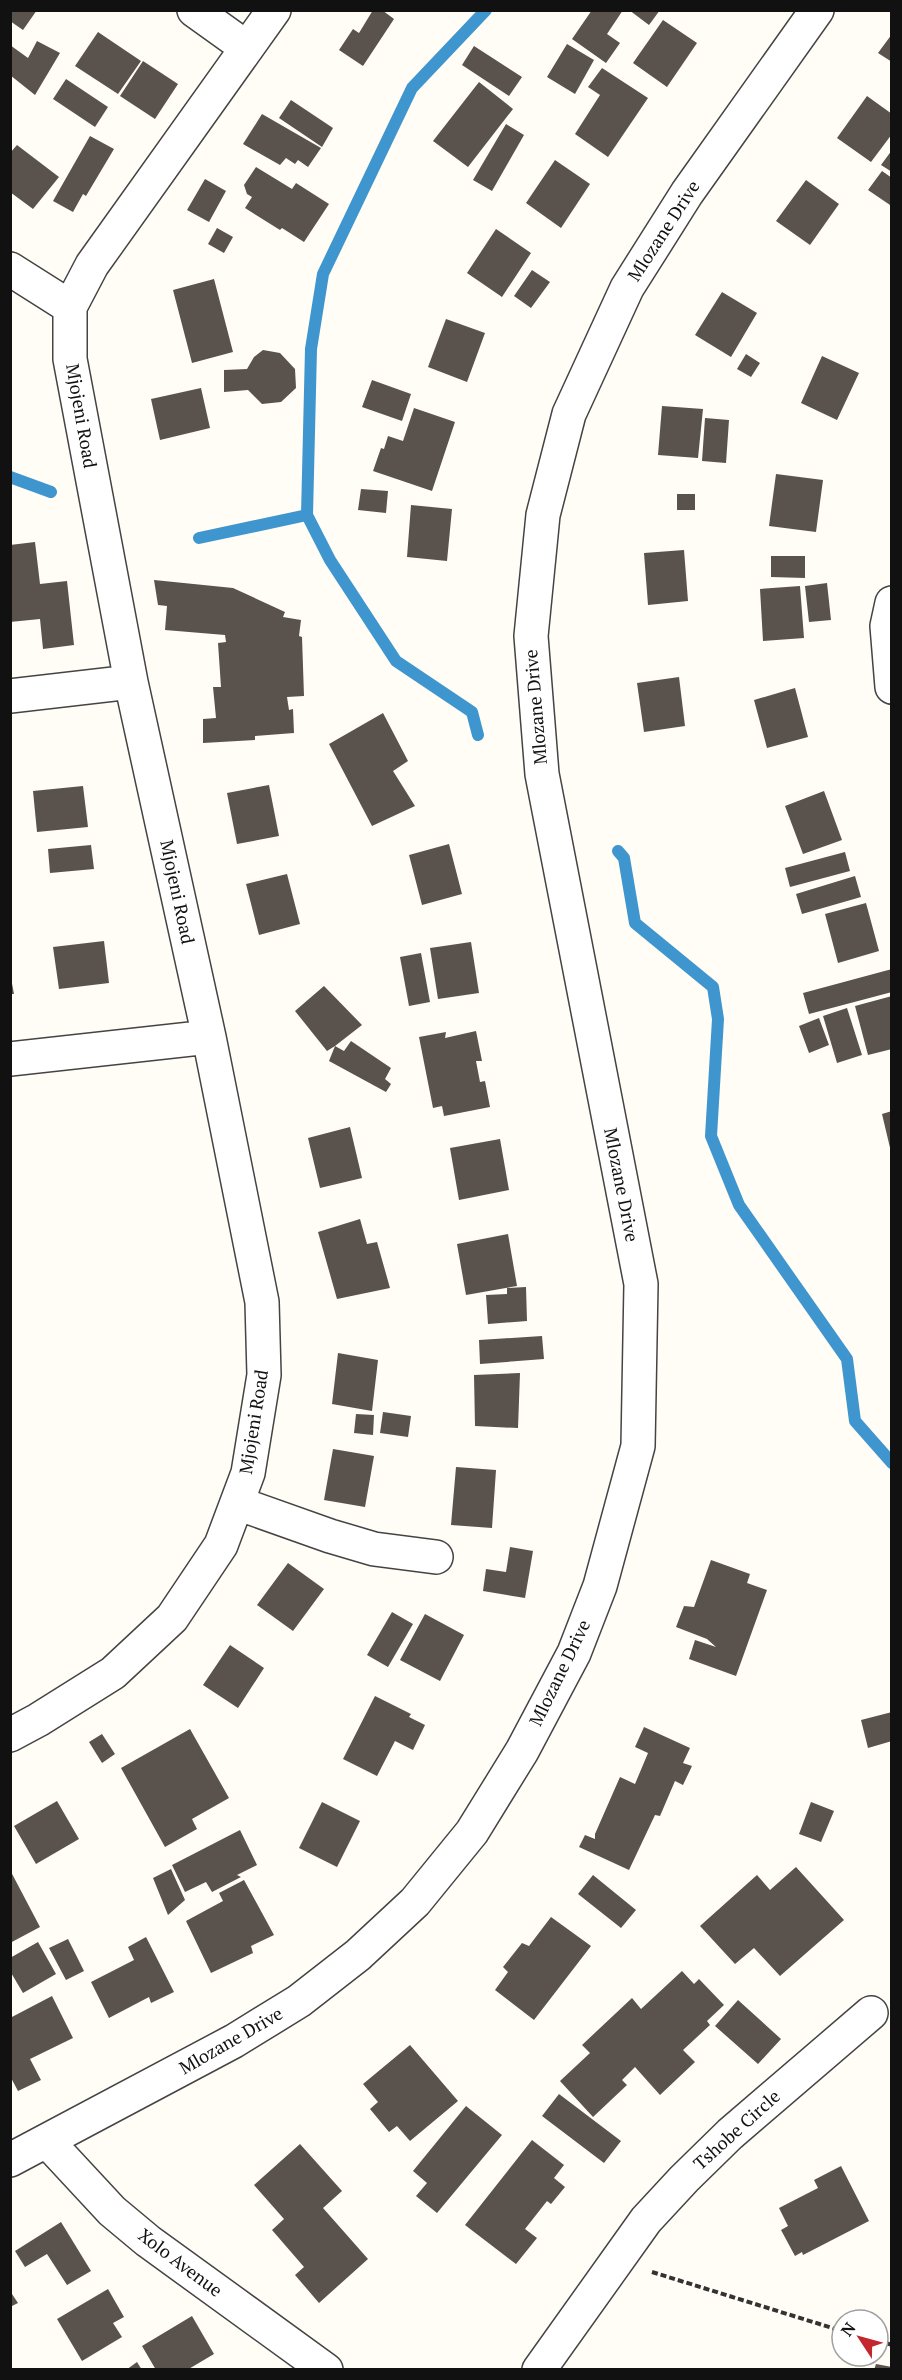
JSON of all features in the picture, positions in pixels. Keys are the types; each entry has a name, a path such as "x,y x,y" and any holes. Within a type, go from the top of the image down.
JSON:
{"street":[{"path":"194,10 247,48"},
{"name":"Mjojeni Road","path":"10,1735 38,1720 113,1672 172,1618 221,1545 237,1503 248,1473 264,1375 262,1302 209,1037 131,682 70,360 70,308 92,265 274,10"},
{"name":"Mlozane Drive","path":"10,2160 234,2041 299,2001 358,1956 415,1902 472,1832 522,1751 574,1653 600,1587 638,1446 640,1284 542,774 531,636 543,515 569,414 627,288 687,193 817,10"},
{"path":"10,269 70,308"},
{"path":"891,603 887,626 891,687"},
{"path":"10,696 131,682"},
{"path":"10,1059 209,1037"},
{"path":"237,1503 374,1549 436,1557"},
{"name":"Tshobe Circle","path":"539,2370 646,2220 730,2134 871,2013"},
{"name":"Xolo Avenue","path":"46,2141 112,2211 148,2241 326,2370"}],"path":[{"path":"617,2261 830,2327"}],"building":[{"path":"10,10 37,10 23,30 10,21"},
{"path":"373,10 382,10 394,19 363,66 339,50 353,29 359,33"},
{"path":"592,10 623,10 607,34 620,43 606,63 572,39"},
{"path":"629,10 660,10 649,25"},
{"path":"663,20 697,43 667,87 633,63"},
{"path":"98,32 141,61 118,94 75,66"},
{"path":"892,34 892,62 878,53"},
{"path":"37,41 60,53 35,95 10,75 10,45 28,58"},
{"path":"567,44 594,60 575,94 547,77"},
{"path":"474,46 522,77 509,96 462,65"},
{"path":"143,61 178,84 155,119 120,96"},
{"path":"602,68 648,98 608,157 575,134 600,95 588,87"},
{"path":"66,79 108,107 95,127 53,99"},
{"path":"479,82 513,109 468,167 433,141"},
{"path":"867,96 892,114 892,134 871,162 837,138"},
{"path":"291,100 333,128 322,147 279,118"},
{"path":"262,114 321,148 308,167 298,160 295,164 286,158 280,165 243,144"},
{"path":"506,124 524,135 492,191 473,180"},
{"path":"90,136 114,149 86,196 83,194 73,212 53,201"},
{"path":"17,145 59,177 33,209 10,192 10,153"},
{"path":"892,150 892,172 881,165"},
{"path":"555,160 590,184 561,228 526,203"},
{"path":"256,167 292,189 296,183 329,204 304,242 245,208 252,197 247,194 244,185"},
{"path":"882,171 892,178 890,205 868,190"},
{"path":"205,179 226,191 209,222 187,210"},
{"path":"806,180 839,204 810,245 776,221"},
{"path":"217,228 233,237 224,253 208,244"},
{"path":"496,229 531,253 502,297 467,273"},
{"path":"532,270 550,282 531,308 514,296"},
{"path":"214,279 233,352 192,363 173,290"},
{"path":"722,292 757,313 731,357 695,335"},
{"path":"446,319 485,333 467,382 428,367"},
{"path":"263,350 280,353 295,369 296,388 281,402 262,404 248,390 224,392 224,370 247,369 254,357"},
{"path":"746,354 760,363 751,377 737,369"},
{"path":"822,356 859,373 837,420 801,403"},
{"path":"372,380 411,394 402,421 362,407"},
{"path":"201,388 210,428 160,440 151,399"},
{"path":"662,406 703,409 698,458 658,455"},
{"path":"414,408 455,422 432,491 373,471 388,436 403,441"},
{"path":"705,418 729,420 726,463 702,461"},
{"path":"776,474 823,480 816,532 769,526"},
{"path":"361,489 388,491 386,513 358,510"},
{"path":"677,494 695,494 695,510 677,510"},
{"path":"411,505 452,509 447,561 407,557"},
{"path":"35,542 40,584 67,581 74,645 43,649 40,619 10,622 10,545"},
{"path":"684,550 688,601 648,605 644,553"},
{"path":"771,556 805,556 805,578 771,577"},
{"path":"154,580 233,588 285,612 283,617 301,620 299,636 302,637 304,696 287,697 289,710 293,709 294,733 255,736 255,740 203,743 203,719 216,718 213,687 221,687 218,643 226,642 225,635 165,630 167,606 158,605"},
{"path":"827,583 831,620 809,622 805,586"},
{"path":"800,586 804,638 763,641 760,589"},
{"path":"679,677 685,726 644,732 637,683"},
{"path":"795,688 808,737 767,748 754,700"},
{"path":"383,713 408,761 393,771 415,806 372,826 329,744"},
{"path":"269,785 279,836 237,844 227,793"},
{"path":"83,786 88,827 37,832 33,791"},
{"path":"824,791 842,840 803,854 785,806"},
{"path":"449,844 462,894 422,905 409,855"},
{"path":"91,845 94,869 50,873 48,849"},
{"path":"845,852 850,871 790,887 785,868"},
{"path":"287,874 300,924 259,935 246,884"},
{"path":"855,876 861,897 802,914 796,894"},
{"path":"866,903 879,951 838,963 825,914"},
{"path":"104,941 109,983 59,989 53,947"},
{"path":"471,942 479,993 438,999 430,948"},
{"path":"421,953 430,1002 409,1006 400,957"},
{"path":"892,969 892,992 809,1014 803,993"},
{"path":"10,973 14,994 10,994"},
{"path":"324,986 362,1025 327,1051 295,1011"},
{"path":"892,996 892,1049 868,1055 855,1006"},
{"path":"847,1008 862,1055 837,1063 823,1016"},
{"path":"819,1018 829,1045 809,1053 799,1026"},
{"path":"476,1031 482,1061 476,1061 480,1082 485,1081 490,1107 444,1116 442,1106 433,1108 419,1037 446,1032 445,1038"},
{"path":"351,1041 391,1068 385,1079 391,1084 386,1092 329,1061 335,1046 344,1051"},
{"path":"892,1111 892,1152 891,1152 882,1114"},
{"path":"350,1127 362,1178 320,1188 308,1138"},
{"path":"500,1139 509,1190 459,1200 450,1148"},
{"path":"360,1219 367,1244 377,1242 390,1288 337,1299 318,1232"},
{"path":"508,1234 517,1286 466,1295 457,1244"},
{"path":"526,1287 527,1321 488,1324 486,1295 507,1294 507,1288"},
{"path":"542,1336 544,1359 480,1364 479,1340"},
{"path":"338,1353 378,1360 372,1411 332,1404"},
{"path":"520,1373 518,1428 475,1426 474,1375"},
{"path":"383,1412 411,1416 408,1437 380,1433"},
{"path":"356,1414 374,1415 373,1435 354,1433"},
{"path":"333,1449 374,1456 365,1507 324,1500"},
{"path":"456,1467 496,1470 492,1528 451,1525"},
{"path":"510,1547 533,1551 525,1598 483,1591 486,1569 506,1572"},
{"path":"711,1560 750,1574 747,1583 767,1590 736,1676 689,1659 695,1640 716,1647 707,1639 676,1627 684,1606 694,1607"},
{"path":"288,1563 324,1589 293,1631 257,1605"},
{"path":"392,1612 413,1624 388,1667 367,1655"},
{"path":"425,1614 464,1635 440,1681 400,1660"},
{"path":"230,1645 264,1668 238,1708 203,1685"},
{"path":"375,1696 411,1714 409,1717 425,1725 413,1750 395,1741 377,1776 343,1759"},
{"path":"892,1712 892,1741 868,1748 861,1720"},
{"path":"644,1727 690,1748 683,1763 692,1766 683,1785 675,1781 660,1816 655,1815 629,1870 579,1847 585,1835 595,1839 595,1834 620,1777 635,1784 648,1753 635,1747"},
{"path":"190,1729 229,1798 192,1819 197,1829 165,1847 121,1768"},
{"path":"102,1734 115,1754 102,1763 89,1742"},
{"path":"57,1801 79,1839 36,1864 14,1826"},
{"path":"322,1802 360,1821 337,1867 299,1848"},
{"path":"811,1802 834,1811 821,1842 799,1834"},
{"path":"240,1830 257,1865 237,1875 241,1877 212,1892 206,1882 185,1892 172,1865"},
{"path":"796,1867 844,1920 780,1976 754,1948 735,1964 700,1926 757,1875 770,1890"},
{"path":"171,1869 185,1900 168,1915 153,1878"},
{"path":"10,1870 40,1927 10,1943"},
{"path":"593,1875 636,1910 621,1928 578,1894"},
{"path":"244,1880 274,1935 251,1946 253,1953 211,1973 186,1921 223,1901 219,1893"},
{"path":"551,1917 591,1946 534,2020 495,1990 508,1972 503,1967 522,1943 529,1946"},
{"path":"146,1937 174,1992 151,2003 149,1997 109,2018 91,1982 134,1960 128,1947"},
{"path":"68,1939 84,1971 66,1980 49,1948"},
{"path":"38,1942 56,1974 23,1993 10,1971 10,1958"},
{"path":"682,1971 694,1984 699,1979 724,2005 707,2021 710,2025 683,2050 695,2062 660,2095 635,2067 622,2080 627,2085 593,2117 560,2081 590,2053 582,2045 632,1998 641,2009"},
{"path":"52,1996 73,2038 30,2059 41,2080 18,2091 10,2076 10,2018"},
{"path":"738,2000 781,2039 758,2064 715,2026"},
{"path":"410,2045 458,2101 410,2141 397,2126 389,2132 370,2109 378,2102 363,2084"},
{"path":"559,2094 621,2141 604,2163 542,2116"},
{"path":"466,2106 502,2135 437,2213 416,2196 427,2183 413,2171"},
{"path":"532,2140 564,2165 554,2178 565,2187 551,2204 547,2201 525,2229 537,2238 516,2264 465,2225"},
{"path":"300,2144 342,2191 323,2208 368,2259 319,2303 295,2275 304,2267 272,2230 284,2219 254,2185"},
{"path":"841,2166 869,2221 803,2255 802,2252 795,2256 781,2230 788,2226 779,2208 818,2188 814,2180"},
{"path":"61,2222 91,2271 67,2285 47,2254 25,2267 15,2251"},
{"path":"108,2289 124,2317 113,2323 122,2337 82,2361 57,2319"},
{"path":"10,2291 18,2303 10,2307"},
{"path":"192,2316 214,2354 187,2370 156,2370 142,2346"},
{"path":"137,2362 142,2370 126,2370"},
{"path":"892,2367 892,2370 874,2370 875,2368"}],"waterway":[{"path":"307,515 311,349 323,274 412,88 486,10"},
{"path":"10,477 51,492"},
{"path":"199,538 307,515 330,560 396,661 472,712 478,735"},
{"path":"618,851 624,858 635,923 713,987 718,1019 711,1136 739,1205 847,1359 855,1421 892,1463"}]}
